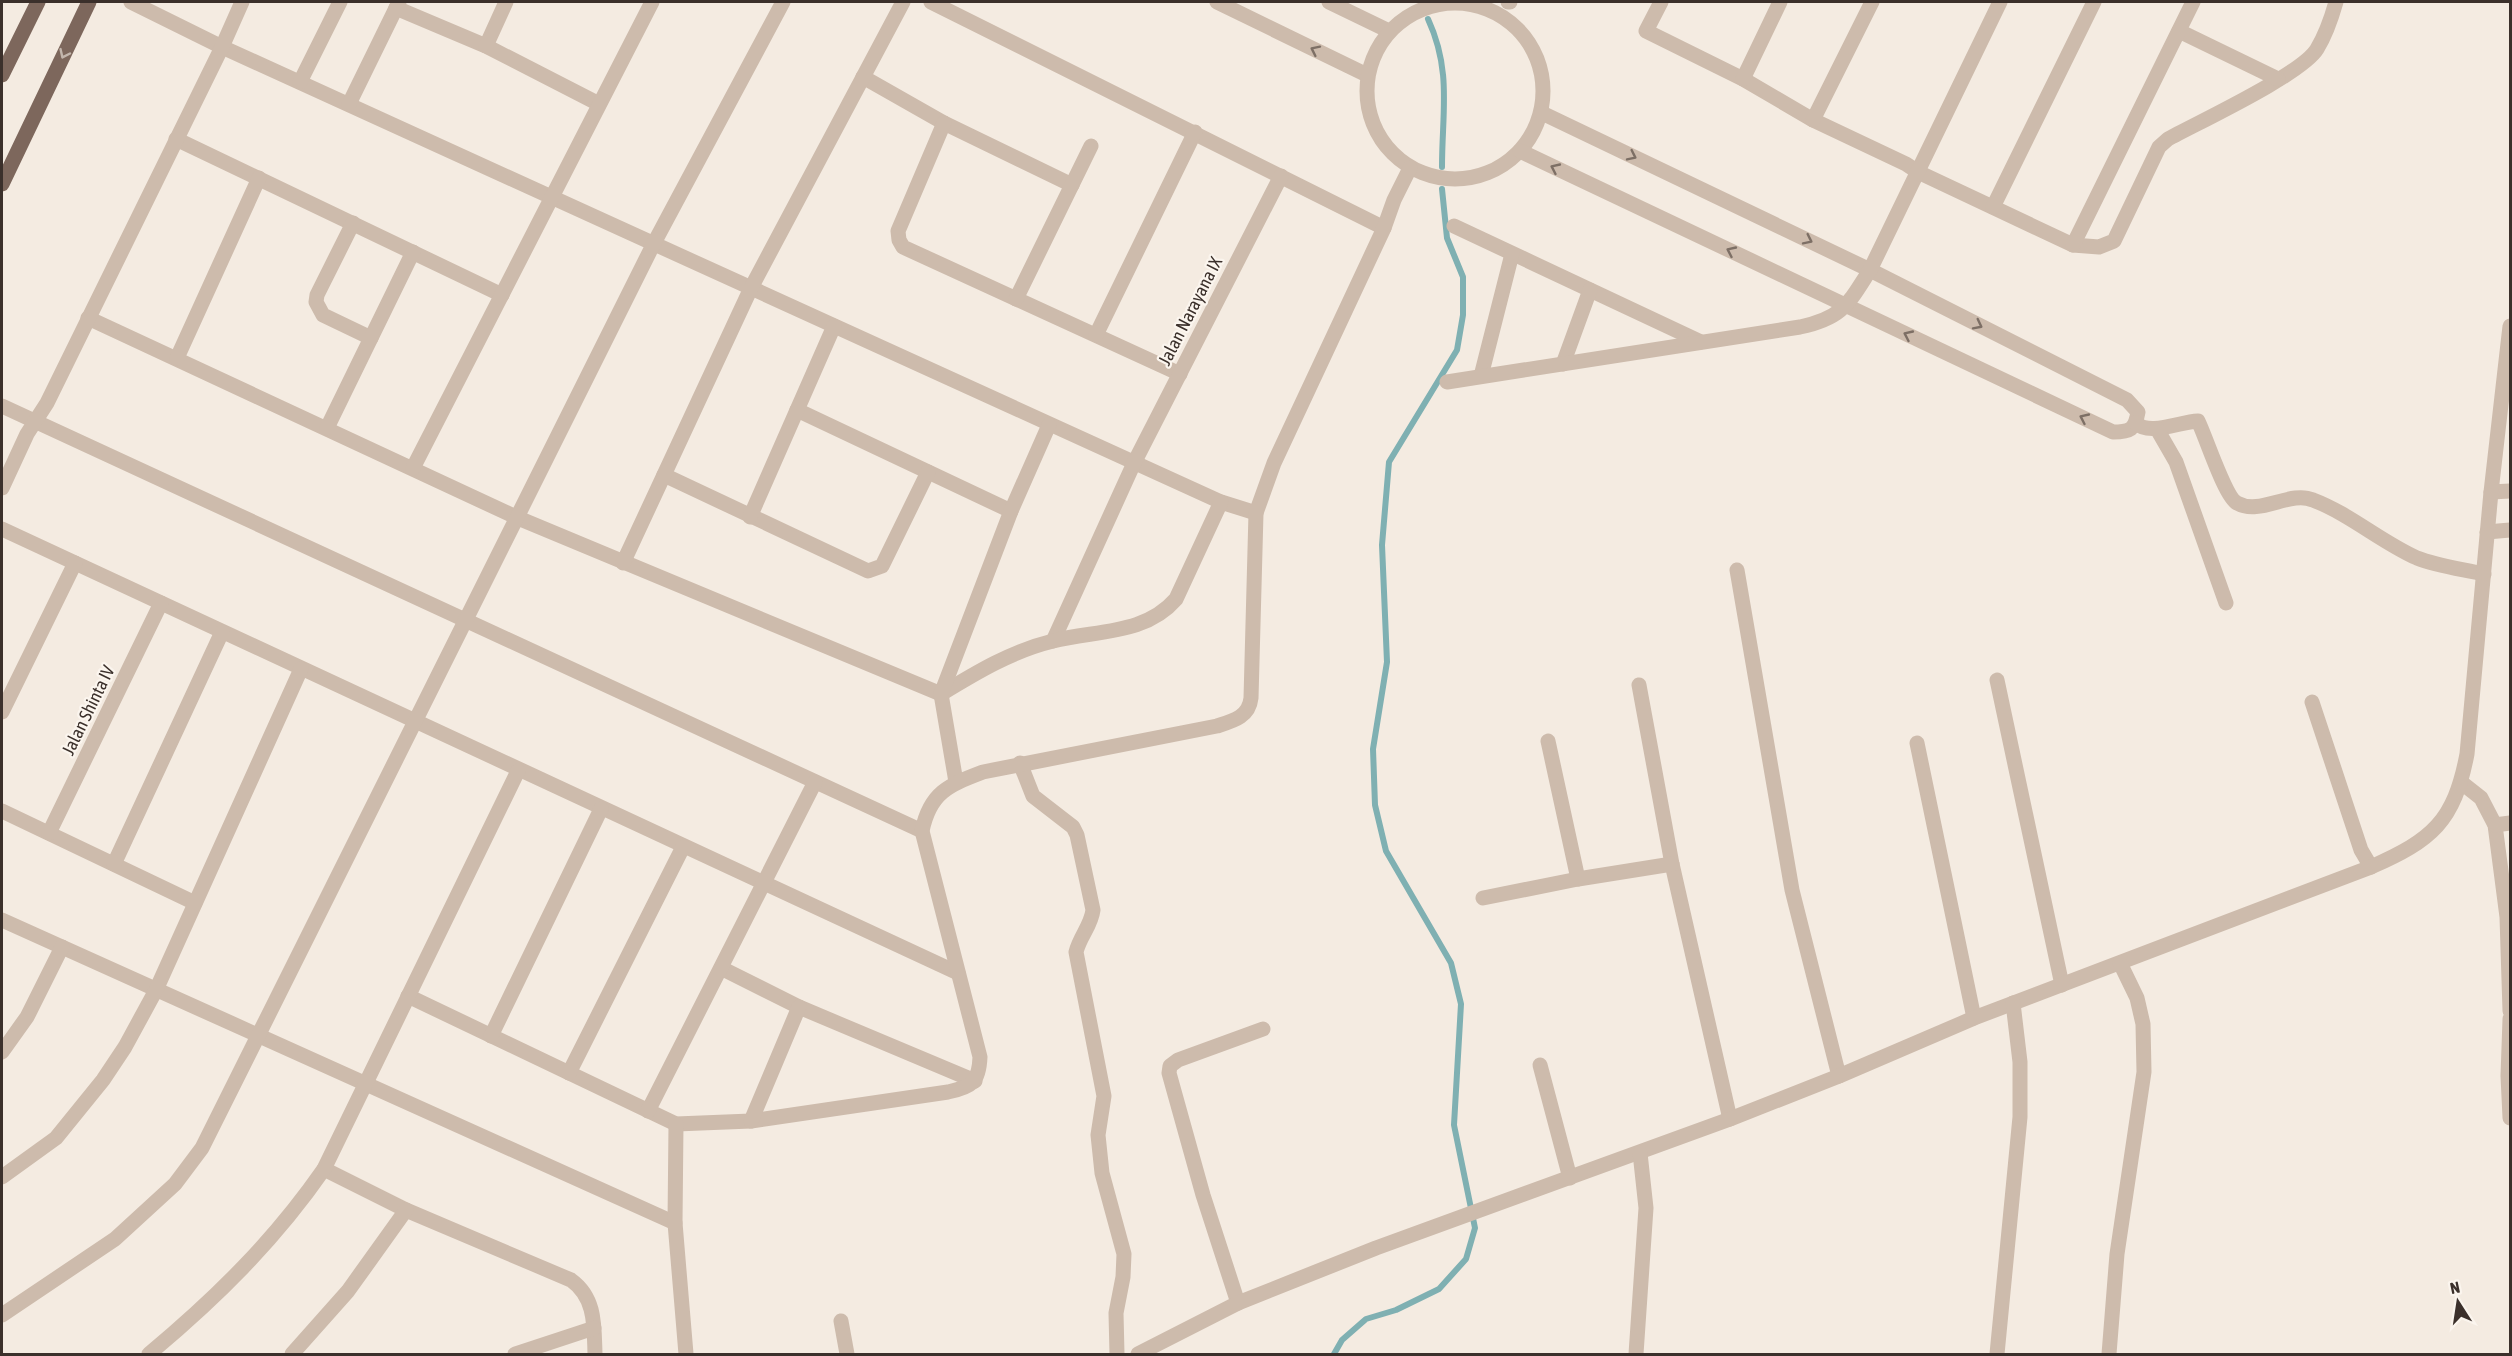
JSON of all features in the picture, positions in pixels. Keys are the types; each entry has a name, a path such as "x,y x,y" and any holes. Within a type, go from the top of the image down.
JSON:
{"main road":[{"path":"2,75 38,2"},
{"path":"2,184 89,2"}],"street":[{"path":"133,2 222,47 653,245 1221,502 1257,513"},
{"path":"2,488 35,421 47,403 242,2"},
{"path":"300,82 340,2"},
{"path":"486,46 506,2"},
{"path":"413,468 652,2"},
{"path":"2,1315 115,1239 175,1184 202,1148 653,245 783,2"},
{"path":"623,563 751,288 903,2"},
{"path":"931,2 1384,228"},
{"path":"1217,2 1367,75"},
{"path":"1329,2 1389,31"},
{"path":"1458,2 1483,6 1506,18 1526,36 1539,60 1544,86 1542,113 1534,133 1520,151 1497,170 1468,179 1438,178 1410,168 1389,151 1374,128 1367,102 1367,75 1375,52 1389,31 1409,15 1432,5 1458,2"},
{"path":"1661,2 1646,31 1743,79 1813,120 1906,164 1917,172 2073,245 2099,247 2114,241 2154,156 2168,139 2299,66 2317,49 2332,3"},
{"path":"1743,79 1780,2"},
{"path":"1813,120 1872,2"},
{"path":"1447,382 1818,323 1847,306 1870,270 2000,2"},
{"path":"1992,207 2094,2"},
{"path":"2073,245 2193,2"},
{"path":"349,104 397,5 486,46 599,104"},
{"path":"2179,31 2278,79"},
{"path":"863,77 944,123 1072,185"},
{"path":"1520,151 2113,432 2132,429 2136,423 2138,412 2127,400 1870,270 1542,113"},
{"path":"944,123 898,231 903,248 1180,374"},
{"path":"1096,335 1195,132"},
{"path":"176,139 502,295"},
{"path":"1016,299 1091,146"},
{"path":"408,996 676,1124 751,1121 948,1092 963,1089 975,1081 979,1071 980,1057 922,831 926,815 938,795 956,782 983,772 1217,726 1233,721 1247,711 1251,698 1257,513 1274,463 1410,168"},
{"name":"Jalan Narayana IX","path":"1053,641 1134,463 1281,176"},
{"path":"177,358 259,178"},
{"path":"353,223 317,295 316,302 323,315 371,338"},
{"path":"1454,226 1701,342"},
{"path":"327,428 413,252"},
{"path":"1481,376 1512,254"},
{"path":"1563,364 1590,290"},
{"path":"88,318 518,518 941,694"},
{"path":"750,517 834,326"},
{"path":"1138,1354 1238,1303 1460,1218 1730,1119 1839,1076 1974,1018 2371,867 2419,844 2434,831 2448,813 2462,783 2467,754 2491,492 2511,326"},
{"path":"2,406 922,831"},
{"path":"797,410 1011,511"},
{"path":"2136,423 2144,429 2157,429 2181,422 2198,421 2212,450 2226,491 2237,503 2258,506 2311,498 2419,558 2484,574"},
{"path":"956,782 941,694 1011,511 1049,424"},
{"path":"2157,429 2176,462 2226,603"},
{"path":"664,475 862,569 873,570 882,566 928,472"},
{"path":"2491,492 2511,491"},
{"path":"941,694 1002,659 1053,641 1134,626 1152,620 1166,611 1176,599 1221,502"},
{"path":"2,529 518,771 958,973"},
{"path":"2487,532 2511,530"},
{"path":"2,712 75,563"},
{"path":"1737,570 1792,890 1839,1076"},
{"name":"Jalan Shinta IV","path":"49,833 161,603"},
{"path":"114,864 222,632"},
{"path":"2,1177 56,1138 74,1119 124,1047 156,990 302,669"},
{"path":"1997,680 2062,985"},
{"path":"1639,685 1672,864 1730,1119"},
{"path":"2312,702 2361,850 2371,867"},
{"path":"1548,741 1578,879"},
{"path":"1917,742 1974,1018"},
{"path":"1020,763 1033,796 1073,827 1077,835 1093,910 1092,920 1078,943 1076,952 1104,1096 1098,1135 1100,1165 1124,1254 1124,1278 1116,1313 1117,1354"},
{"path":"149,1354 196,1315 246,1266 296,1210 324,1169 518,771"},
{"path":"648,1112 815,782"},
{"path":"2462,783 2481,798 2495,825 2509,917 2511,1011"},
{"path":"490,1036 601,809"},
{"path":"2,811 195,903"},
{"path":"2495,825 2511,823"},
{"path":"569,1073 683,847"},
{"path":"1483,898 1578,879 1672,864"},
{"path":"2,920 675,1223"},
{"path":"2,1052 27,1017 62,947"},
{"path":"2109,1354 2117,1254 2144,1072 2143,1024 2137,998 2120,963"},
{"path":"721,968 799,1007 975,1081"},
{"path":"1997,1354 2020,1117 2020,1062 2013,1003"},
{"path":"751,1121 799,1007"},
{"path":"2511,1019 2509,1076 2511,1118"},
{"path":"1238,1303 1203,1195 1169,1073 1170,1066 1178,1060 1263,1029"},
{"path":"1540,1065 1570,1178"},
{"path":"676,1124 675,1223 686,1354"},
{"path":"1636,1354 1646,1208 1640,1153"},
{"path":"324,1169 406,1210 571,1280 581,1287 589,1300 594,1328 595,1354"},
{"path":"292,1354 348,1291 406,1210"},
{"path":"841,1322 847,1354"},
{"path":"516,1354 594,1328"}],"waterway":[{"path":"1428,19 1440,56 1443,74 1442,167"},
{"path":"1334,1354 1342,1340 1366,1319 1396,1310 1439,1289 1466,1259 1475,1228 1454,1125 1461,1004 1451,963 1386,851 1375,805 1373,749 1387,662 1382,545 1389,462 1457,350 1463,315 1463,277 1447,238 1442,189"}]}
